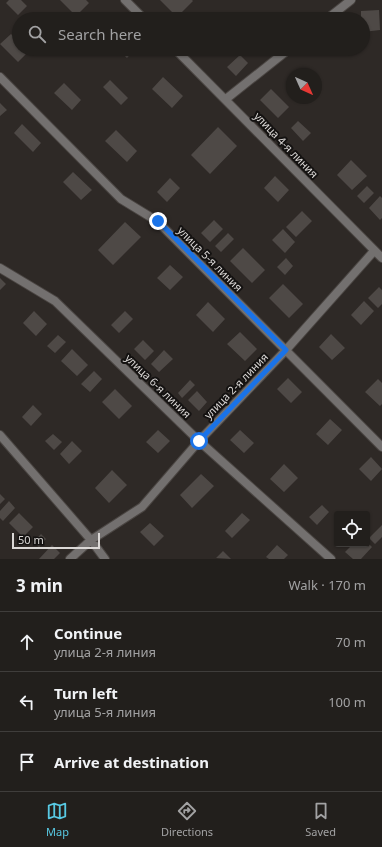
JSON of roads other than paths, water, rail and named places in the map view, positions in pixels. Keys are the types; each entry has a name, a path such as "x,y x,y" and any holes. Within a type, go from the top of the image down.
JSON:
{"street":[{"path":"125,0 137,12"},
{"path":"336,12 351,0"},
{"name":"улица 4-я линия","path":"182,56 382,258"},
{"path":"226,99 280,56"},
{"name":"улица 5-я линия","path":"0,77 121,199 158,221 382,447"},
{"name":"улица 2-я линия","path":"70,559 91,540 142,507 199,441 286,350 374,251"},
{"name":"улица 6-я линия","path":"0,268 55,301 199,441 331,559"},
{"path":"0,434 91,540 105,559"}]}
